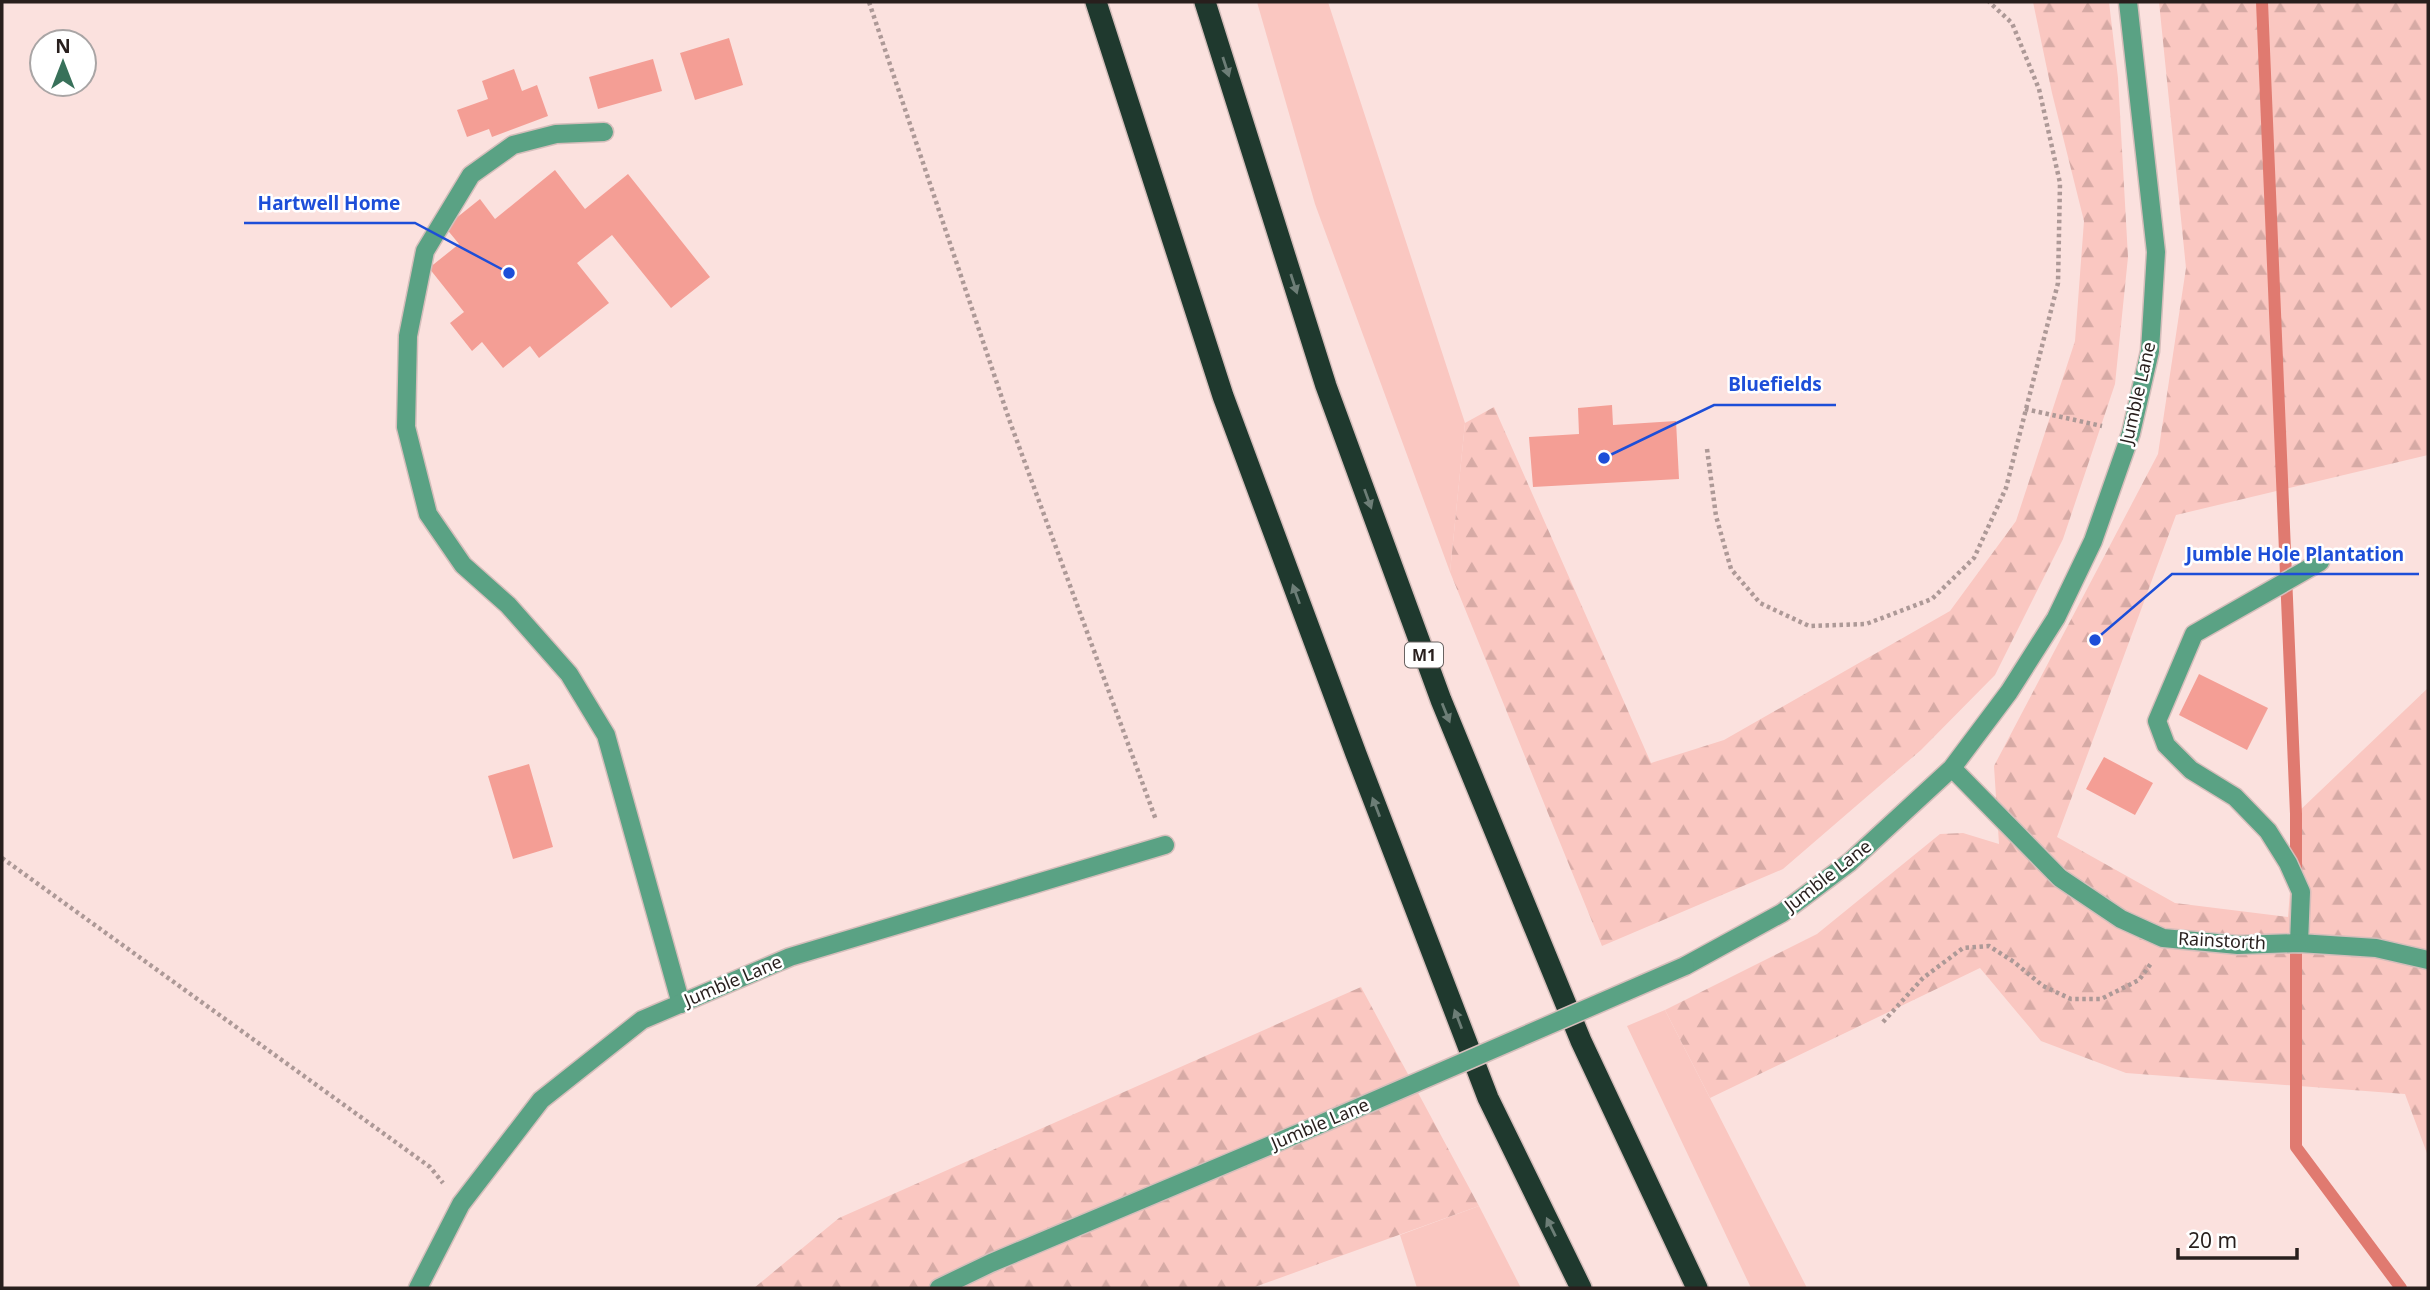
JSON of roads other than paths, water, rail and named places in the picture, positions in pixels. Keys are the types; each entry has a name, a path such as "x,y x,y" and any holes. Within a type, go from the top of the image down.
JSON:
{"highway":[{"path":"1097,2 1223,396 1356,754 1488,1098 1581,1288"},
{"name":"M1","path":"1205,2 1326,386 1441,700 1581,1041 1697,1288"}],"street":[{"name":"Jumble Lane","path":"939,1288 991,1262 1316,1126 1685,966 1782,914 1850,862 1952,768 2009,692 2056,618 2093,541 2131,433 2150,351 2156,251 2127,2"},
{"path":"604,132 556,134 513,145 471,175 425,251 408,336 406,427 428,514 463,565 508,605 569,674 606,735 681,1004"},
{"path":"2299,943 2301,892 2288,863 2268,831 2235,797 2191,770 2166,745 2157,721 2194,634 2320,562"},
{"name":"Rainstorth","path":"1952,768 2060,878 2121,919 2163,939 2238,945 2299,943 2376,948 2428,960"},
{"name":"Jumble Lane","path":"418,1288 461,1204 541,1100 642,1020 790,957 1165,845"}],"waterway":[{"path":"2262,2 2296,814 2296,876"},
{"path":"2296,936 2296,1147 2401,1288"}],"place":[{"name":"Hartwell Home","path":"509,273"},
{"name":"Bluefields","path":"1604,458"},
{"name":"Jumble Hole Plantation","path":"2095,640"}]}
